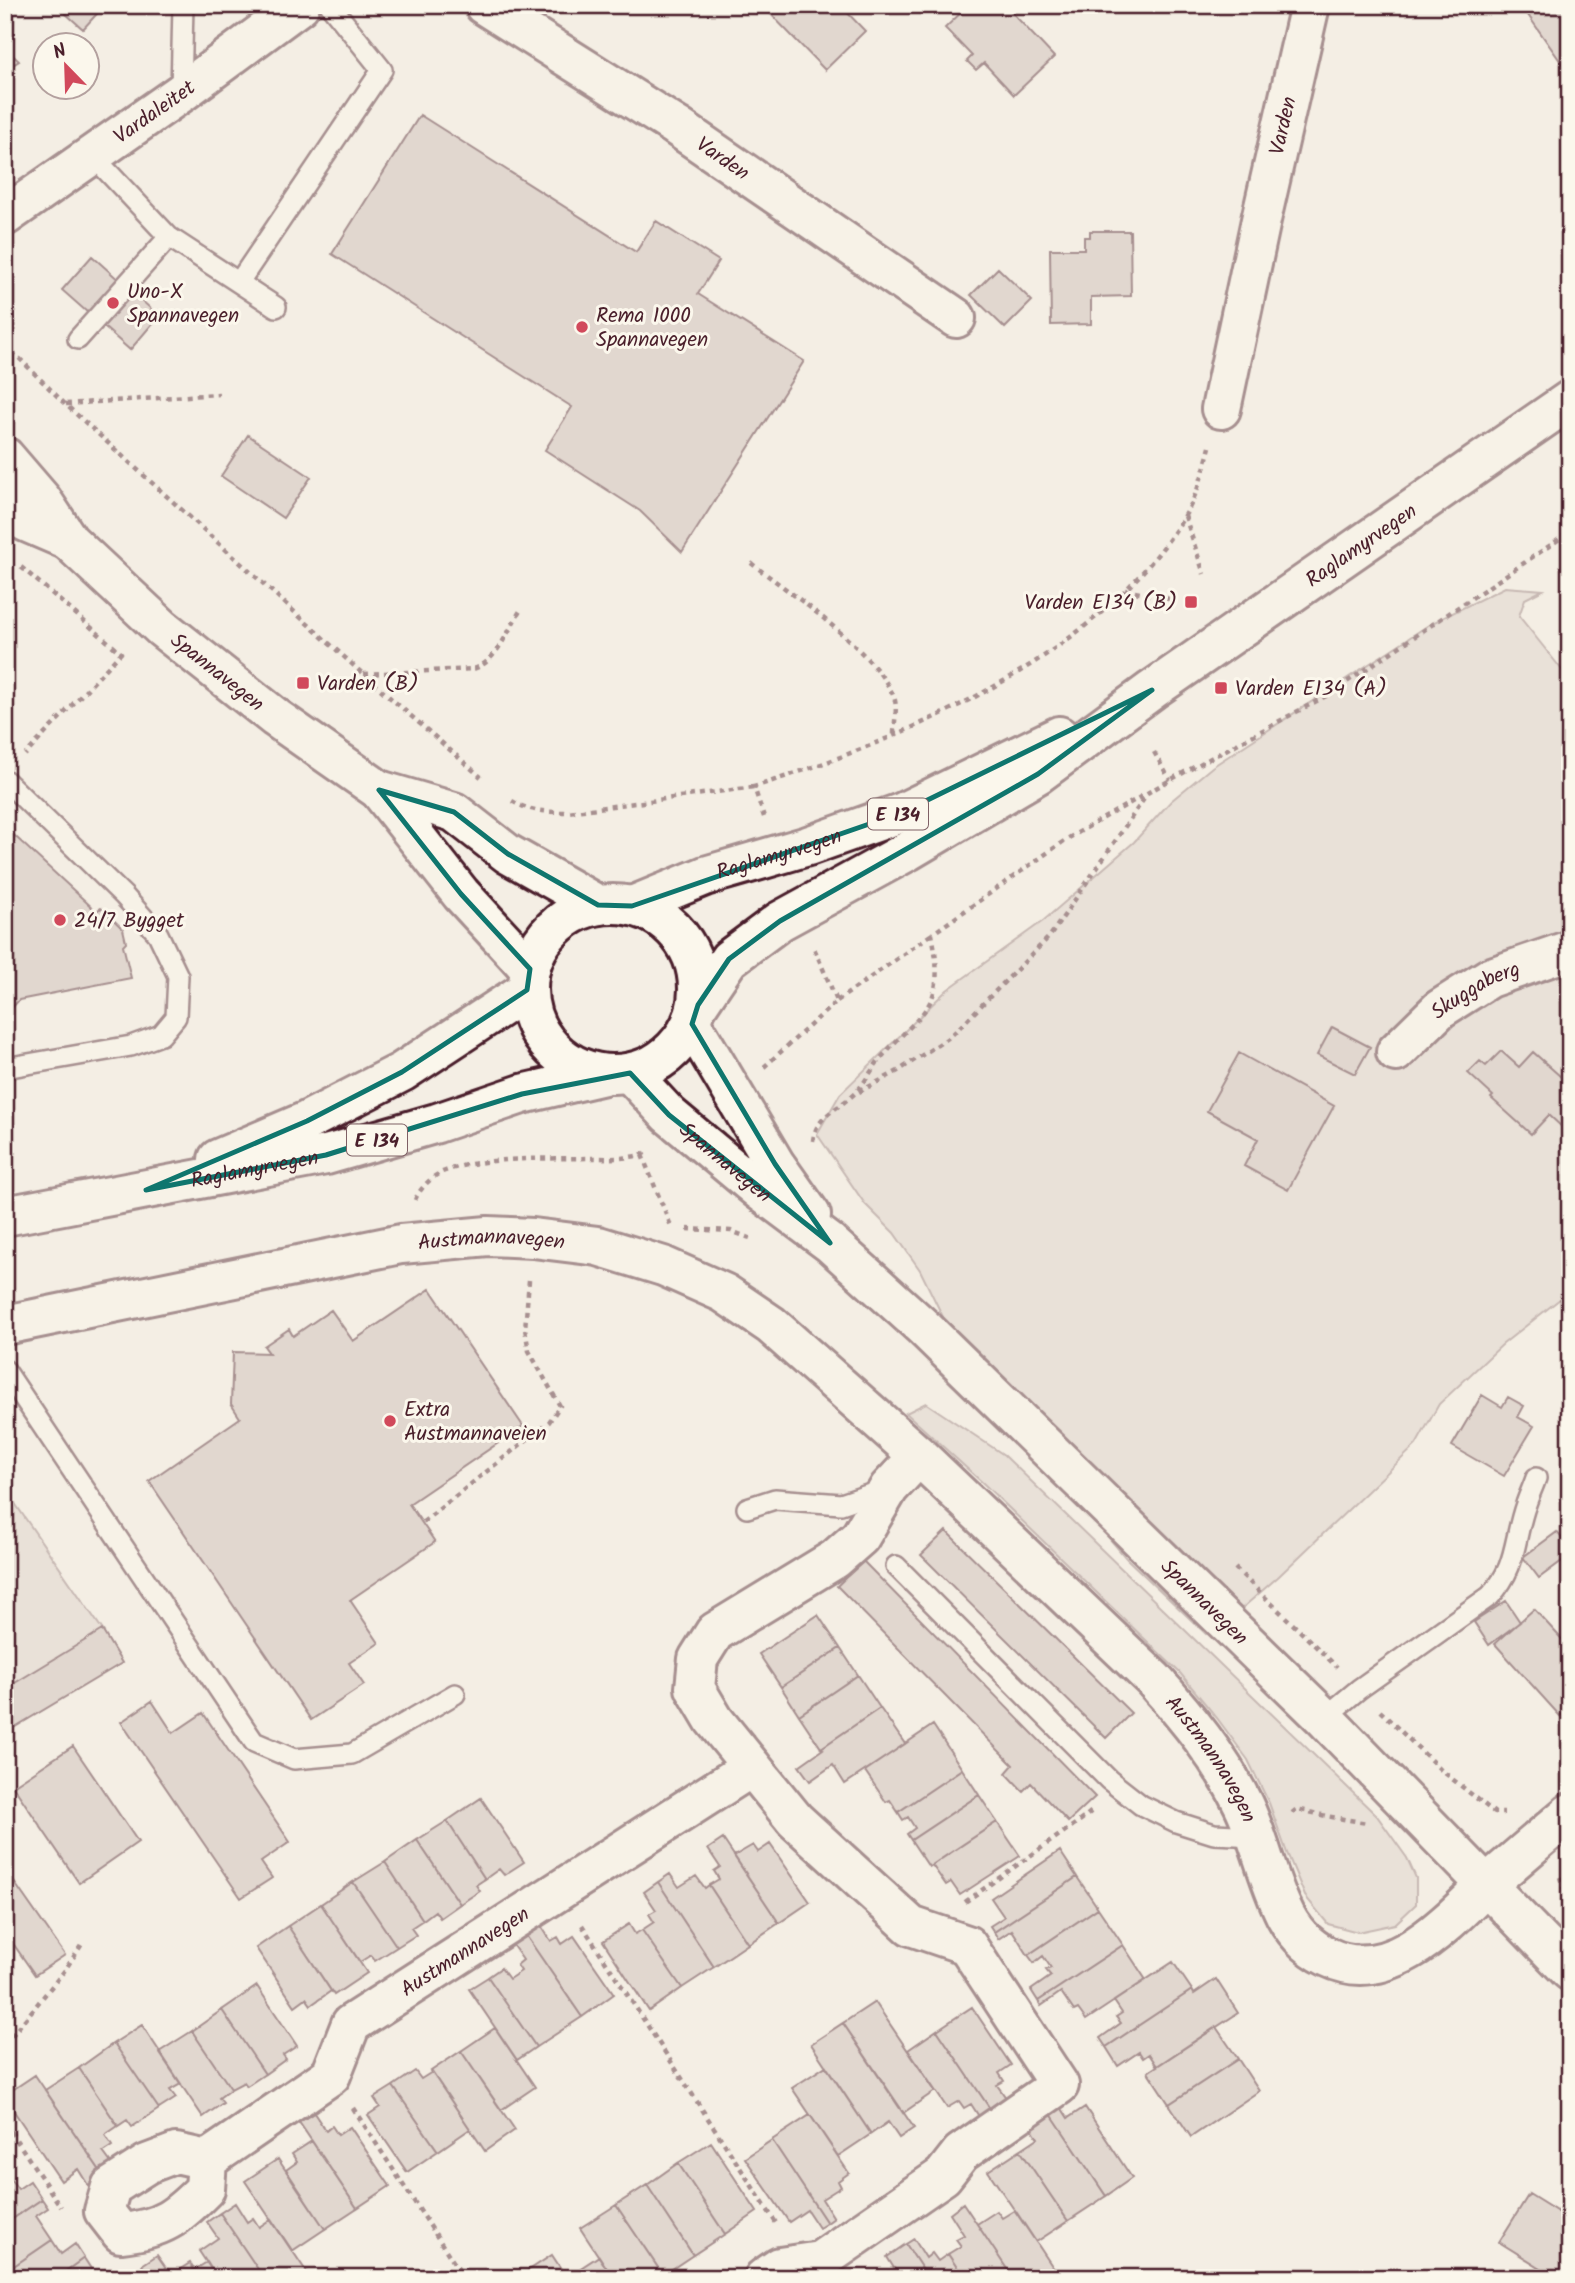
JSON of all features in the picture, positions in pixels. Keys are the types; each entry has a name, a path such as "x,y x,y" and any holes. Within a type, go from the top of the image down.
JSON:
{"main road":[{"name":"Vardaleitet","path":"5,216 181,93 300,5"},
{"name":"Varden","path":"484,5 676,126 956,318"},
{"name":"Varden","path":"1221,409 1310,5"},
{"name":"Raglamyrvegen","path":"695,1015 729,959 780,921 908,851 1038,774 1152,690 1570,400"},
{"name":"Spannavegen","path":"5,457 41,500 69,541 162,628 276,718 379,790 529,979"},
{"name":"Spannavegen","path":"5,507 26,522 69,541"},
{"name":"Raglamyrvegen","path":"615,905 808,846 901,813 1152,690"},
{"name":"Spannavegen","path":"379,790 454,812 508,854 615,905"},
{"name":"E 134","path":"529,979 539,946 555,927 575,913 615,905"},
{"path":"615,905 657,915 677,932 685,943 692,954 699,979 695,1015"},
{"name":"Skuggaberg","path":"1396,1052 1440,1009 1489,978 1570,950"},
{"name":"Raglamyrvegen","path":"146,1191 307,1121 378,1084 436,1050 529,979"},
{"path":"529,979 532,1015 542,1037 559,1056 580,1069 617,1074"},
{"name":"Spannavegen","path":"695,1015 775,1164 830,1243"},
{"name":"E 134","path":"617,1074 656,1064 677,1047 695,1015"},
{"name":"Raglamyrvegen","path":"5,1216 326,1155 438,1123 522,1094 617,1074"},
{"name":"Spannavegen","path":"617,1074 759,1190 830,1243 923,1327 1324,1718 1570,1971"},
{"name":"Austmannavegen","path":"5,1325 401,1244 488,1236 533,1238 598,1247 663,1266 724,1293 771,1325 919,1456 1153,1679 1208,1746 1228,1777 1256,1836 1283,1911 1298,1935 1312,1950 1337,1961 1360,1966 1387,1961 1414,1948 1436,1933 1486,1885 1570,1813"},
{"path":"764,2278 780,2267 820,2260 943,2176 961,2154 1059,2085 967,1945 911,1926 795,1820 714,1720 695,1688 698,1659 715,1632 835,1559 860,1537 889,1488 919,1456"},
{"name":"Austmannavegen","path":"331,2075 351,2024 752,1767"},
{"path":"207,2160 331,2075"}],"lane":[{"path":"181,93 184,5"},
{"path":"239,282 382,70 330,5"},
{"path":"92,155 169,237 276,307"},
{"path":"78,339 169,237"},
{"path":"5,780 124,896 158,933 178,976 176,1017 161,1035 131,1046 5,1068"},
{"path":"5,1370 254,1742 294,1759 352,1754 455,1695"},
{"path":"1324,1718 1359,1689 1490,1596 1501,1584 1511,1564 1525,1505 1536,1478"},
{"path":"747,1508 775,1499 841,1504 889,1488"},
{"path":"896,1566 1117,1786 1141,1805 1176,1822 1214,1834 1256,1836"}],"path":[{"path":"5,344 65,404 363,674 483,778"},
{"path":"65,404 219,394"},
{"path":"503,796 524,808 543,812 568,812 754,787 823,764 894,735 975,696 1043,657 1100,614 1150,563 1185,516 1203,473 1221,409"},
{"path":"1185,516 1204,574"},
{"path":"760,1071 837,1001 1067,839 1326,696 1570,532"},
{"path":"16,563 121,653 23,757"},
{"path":"751,563 818,614 870,662 895,699 894,735"},
{"path":"1124,590 1170,599"},
{"path":"363,674 482,666 491,657 520,611"},
{"path":"1154,752 1170,780"},
{"path":"754,787 766,820"},
{"path":"814,1147 812,1139 818,1124 833,1109 898,1071 951,1035 1050,936 1147,794"},
{"path":"855,1094 880,1059 925,1012 936,990 938,963 932,933"},
{"path":"814,947 837,1001"},
{"path":"401,1244 418,1192 438,1174 466,1165 532,1159 642,1155 656,1147"},
{"path":"642,1155 672,1228"},
{"path":"423,1522 549,1422 559,1406 529,1351 525,1329 533,1238"},
{"path":"1230,1564 1441,1770 1495,1813 1516,1814 1541,1837 1559,1858 1560,1876 1566,1897 1570,1901"},
{"path":"924,1931 1085,1817 1117,1786"},
{"path":"1256,1836 1280,1825 1297,1809 1342,1820 1374,1823"},
{"path":"559,1889 802,2263"},
{"path":"5,2044 65,1970 84,1941"},
{"path":"331,2075 464,2278"},
{"path":"5,2123 64,2211"}],"highlighted area":[{"path":"1152,690 1038,774 780,921 729,959 698,1005 692,1024 775,1164 830,1243 669,1115 630,1073 522,1094 326,1155 146,1190 307,1121 402,1072 527,990 530,969 461,894 379,790 454,812 508,854 598,905 632,906 901,813"}],"shaded area":[{"path":"1505,587 1543,590 1525,599 1519,616 1570,680 1570,1291 1503,1344 1439,1404 1416,1445 1279,1576 1223,1625 1206,1634 1126,1558 1057,1477 988,1409 920,1270 894,1233 865,1204 817,1134 840,1094 947,990 1043,921 1134,842 1171,801 1212,767 1430,624"},
{"path":"926,1403 1004,1455 1377,1816 1407,1858 1416,1878 1416,1904 1395,1924 1358,1932 1328,1924 1305,1896 1269,1803 1248,1760 1217,1718 1180,1673 984,1484 906,1413"},
{"path":"5,1489 104,1632 5,1690"}],"building":[{"path":"5,5 16,5 5,17"},
{"path":"56,5 105,5 83,29"},
{"path":"762,5 840,5 865,31 825,70"},
{"path":"969,5 1005,5 1054,57 1014,95 984,63 976,70 967,61 972,56 945,28"},
{"path":"1521,5 1570,5 1570,75"},
{"path":"5,48 19,61 5,70"},
{"path":"420,115 636,252 656,221 719,261 698,294 804,361 682,552 640,511 545,450 572,407 332,254"},
{"path":"1090,231 1130,231 1131,296 1091,297 1091,324 1051,325 1050,249 1084,249 1084,237 1090,237"},
{"path":"92,256 159,316 130,350 62,290"},
{"path":"998,268 1032,301 1005,328 971,295"},
{"path":"248,435 311,477 283,518 221,476"},
{"name":"24/7 Bygget","path":"5,827 96,911 101,908 123,929 126,942 123,945 131,978 19,1000 10,1010 5,1010"},
{"path":"1332,1027 1370,1047 1355,1074 1317,1055"},
{"path":"1501,1051 1519,1067 1533,1052 1570,1085 1570,1120 1563,1128 1549,1115 1531,1134 1468,1073 1480,1061 1486,1066"},
{"path":"1239,1053 1334,1106 1288,1190 1244,1166 1258,1139 1207,1111"},
{"path":"430,1289 523,1426 409,1504 435,1542 350,1600 379,1643 349,1663 364,1685 311,1720 149,1481 240,1418 231,1404 233,1352 269,1353 264,1346 289,1329 293,1336 331,1310 353,1341"},
{"path":"1482,1395 1502,1407 1508,1397 1524,1406 1518,1417 1534,1426 1504,1476 1452,1446"},
{"path":"946,1531 1131,1713 1106,1738 921,1555"},
{"path":"1557,1532 1570,1549 1570,1555 1539,1578 1523,1557"},
{"path":"863,1561 1095,1797 1068,1822 1031,1783 1023,1791 1006,1773 1013,1765 837,1586"},
{"path":"1506,1601 1520,1622 1489,1645 1474,1622"},
{"path":"1534,1609 1570,1648 1570,1707 1560,1716 1495,1644"},
{"path":"818,1615 840,1648 781,1687 759,1654"},
{"path":"102,1630 122,1663 5,1733 5,1689"},
{"path":"840,1648 858,1675 799,1715 781,1687"},
{"path":"858,1675 880,1708 821,1748 799,1715"},
{"path":"152,1701 173,1733 203,1713 290,1842 261,1862 272,1878 241,1898 121,1722"},
{"path":"880,1708 905,1744 845,1784 833,1765 810,1781 799,1766"},
{"path":"933,1725 962,1769 898,1812 890,1800 886,1802 865,1771"},
{"path":"73,1746 138,1842 79,1883 13,1786"},
{"path":"962,1769 979,1795 911,1840 907,1834 915,1828 908,1817 903,1820 898,1812"},
{"path":"979,1795 997,1822 929,1867 911,1840"},
{"path":"481,1798 524,1862 504,1875 499,1869 485,1879 447,1821"},
{"path":"447,1821 485,1879 476,1885 480,1891 460,1904 417,1840"},
{"path":"997,1822 1020,1856 960,1895 951,1882 946,1885 932,1865"},
{"path":"723,1839 779,1923 748,1944 709,1885 719,1879 714,1871 720,1867 708,1849"},
{"path":"417,1840 460,1904 440,1918 435,1911 423,1920 385,1862"},
{"path":"770,1844 810,1902 779,1923 734,1856 753,1845 758,1852"},
{"path":"1060,1851 1077,1877 994,1932 990,1926 1004,1917 991,1898"},
{"path":"385,1862 423,1920 411,1928 416,1935 397,1947 353,1882"},
{"path":"5,1869 65,1955 35,1975 5,1932"},
{"path":"670,1874 679,1887 696,1876 705,1888 709,1885 748,1944 714,1967 658,1882"},
{"path":"1077,1877 1098,1908 1028,1955 1012,1930 998,1939 994,1932"},
{"path":"353,1882 397,1947 375,1961 371,1955 360,1962 321,1904"},
{"path":"658,1882 714,1967 682,1988 642,1930 654,1922 649,1914 656,1910 644,1892"},
{"path":"321,1904 367,1973 334,1995 288,1926"},
{"path":"1098,1908 1123,1945 1038,2001 1031,1990 1051,1976 1046,1970 1051,1968 1043,1956 1034,1963 1028,1955"},
{"path":"538,1921 551,1941 558,1937 562,1944 574,1936 614,1994 582,2017 523,1931"},
{"path":"629,1924 635,1934 642,1930 682,1988 649,2011 603,1941"},
{"path":"288,1926 331,1991 311,2005 306,1998 295,2006 256,1948"},
{"path":"523,1931 582,2017 536,2047 488,1977 501,1968 509,1979 521,1971 517,1965 523,1960 509,1940"},
{"path":"1123,1945 1146,1980 1086,2020 1078,2009 1074,2011 1061,1992 1041,2006 1038,2001"},
{"path":"1173,1962 1192,1990 1106,2047 1100,2038 1121,2023 1116,2017 1122,2013 1114,2001"},
{"path":"488,1977 536,2047 517,2060 469,1989"},
{"path":"1216,1979 1238,2013 1157,2066 1149,2054 1143,2058 1139,2052 1118,2066 1106,2047 1192,1990 1194,1994"},
{"path":"257,1986 297,2046 283,2055 286,2059 265,2074 222,2010"},
{"path":"875,2002 935,2091 903,2113 843,2023"},
{"path":"972,2007 1011,2065 999,2073 1004,2081 997,2085 1009,2102 993,2113 937,2030"},
{"path":"222,2010 265,2074 247,2086 244,2082 231,2089 192,2031"},
{"path":"843,2023 914,2128 899,2138 888,2122 871,2134 811,2044"},
{"path":"142,2025 181,2084 170,2090 176,2098 159,2109 114,2043"},
{"path":"1216,2027 1238,2059 1169,2104 1148,2072"},
{"path":"495,2028 535,2087 501,2110 461,2051"},
{"path":"937,2030 993,2113 982,2121 971,2104 964,2108 959,2101 947,2108 908,2050"},
{"path":"192,2031 231,2089 219,2098 223,2103 203,2117 159,2052"},
{"path":"114,2043 159,2109 132,2127 127,2120 118,2126 79,2068"},
{"path":"461,2051 515,2130 485,2151 431,2071"},
{"path":"1238,2059 1259,2091 1191,2137 1169,2104"},
{"path":"826,2066 871,2134 838,2156 792,2088"},
{"path":"79,2068 118,2126 105,2135 112,2146 103,2152 114,2167 103,2175 45,2090"},
{"path":"415,2071 421,2079 432,2072 470,2129 438,2151 393,2086"},
{"path":"35,2075 103,2175 88,2185 78,2169 61,2181 5,2098 5,2095"},
{"path":"393,2086 438,2151 407,2172 368,2115 380,2107 374,2098"},
{"path":"1059,2104 1068,2118 1085,2107 1132,2178 1106,2196 1049,2111"},
{"path":"1049,2111 1106,2196 1068,2221 1020,2150 1038,2138 1029,2124"},
{"path":"314,2113 326,2131 332,2126 338,2135 350,2127 390,2186 357,2208 299,2122"},
{"path":"810,2115 849,2173 838,2181 841,2187 822,2199 834,2218 827,2223 772,2140"},
{"path":"772,2140 827,2223 819,2228 807,2210 789,2222 745,2158"},
{"path":"312,2141 357,2208 325,2229 286,2170 297,2162 292,2154"},
{"path":"711,2142 757,2212 725,2234 678,2163"},
{"path":"1020,2150 1068,2221 1036,2242 988,2171"},
{"path":"278,2159 325,2229 292,2251 245,2181"},
{"path":"678,2163 725,2234 693,2255 647,2185"},
{"path":"5,2172 18,2189 30,2181 42,2199 5,2224"},
{"path":"647,2185 693,2255 663,2275 616,2205"},
{"path":"1529,2194 1558,2212 1564,2202 1570,2205 1570,2278 1557,2278 1499,2242"},
{"path":"42,2199 48,2208 36,2216 52,2240 5,2272 5,2224"},
{"path":"235,2203 247,2222 253,2218 259,2227 271,2219 310,2277 264,2278 220,2213"},
{"path":"963,2203 1013,2278 964,2278 948,2254 961,2246 956,2239 964,2235 950,2213"},
{"path":"616,2205 663,2275 658,2278 613,2278 580,2228"},
{"path":"1015,2210 1054,2269 1041,2278 1013,2278 977,2224 997,2211 1002,2218"},
{"path":"220,2213 264,2278 217,2278 199,2251 218,2238 207,2222"},
{"path":"914,2239 926,2258 932,2253 938,2261 948,2254 964,2278 928,2278 906,2244"},
{"path":"52,2240 61,2254 75,2244 84,2258 56,2278 5,2278 5,2272"},
{"path":"906,2244 928,2278 897,2278 899,2276 887,2257"},
{"path":"157,2255 173,2278 150,2278 142,2265"},
{"path":"552,2255 567,2278 521,2278 520,2276"},
{"path":"599,2256 613,2278 567,2278 567,2277"},
{"path":"84,2258 93,2272 84,2278 56,2278"},
{"path":"207,2262 217,2278 173,2278 171,2275 190,2263 194,2270"}],"place":[{"name":"Uno-X Spannavegen","path":"113,303"},
{"name":"Rema 1000 Spannavegen","path":"582,327"},
{"name":"Varden E134 (B)","path":"1191,602"},
{"name":"Varden (B)","path":"303,683"},
{"name":"Varden E134 (A)","path":"1221,688"},
{"name":"24/7 Bygget","path":"60,920"},
{"name":"Extra Austmannaveien","path":"390,1421"}]}
